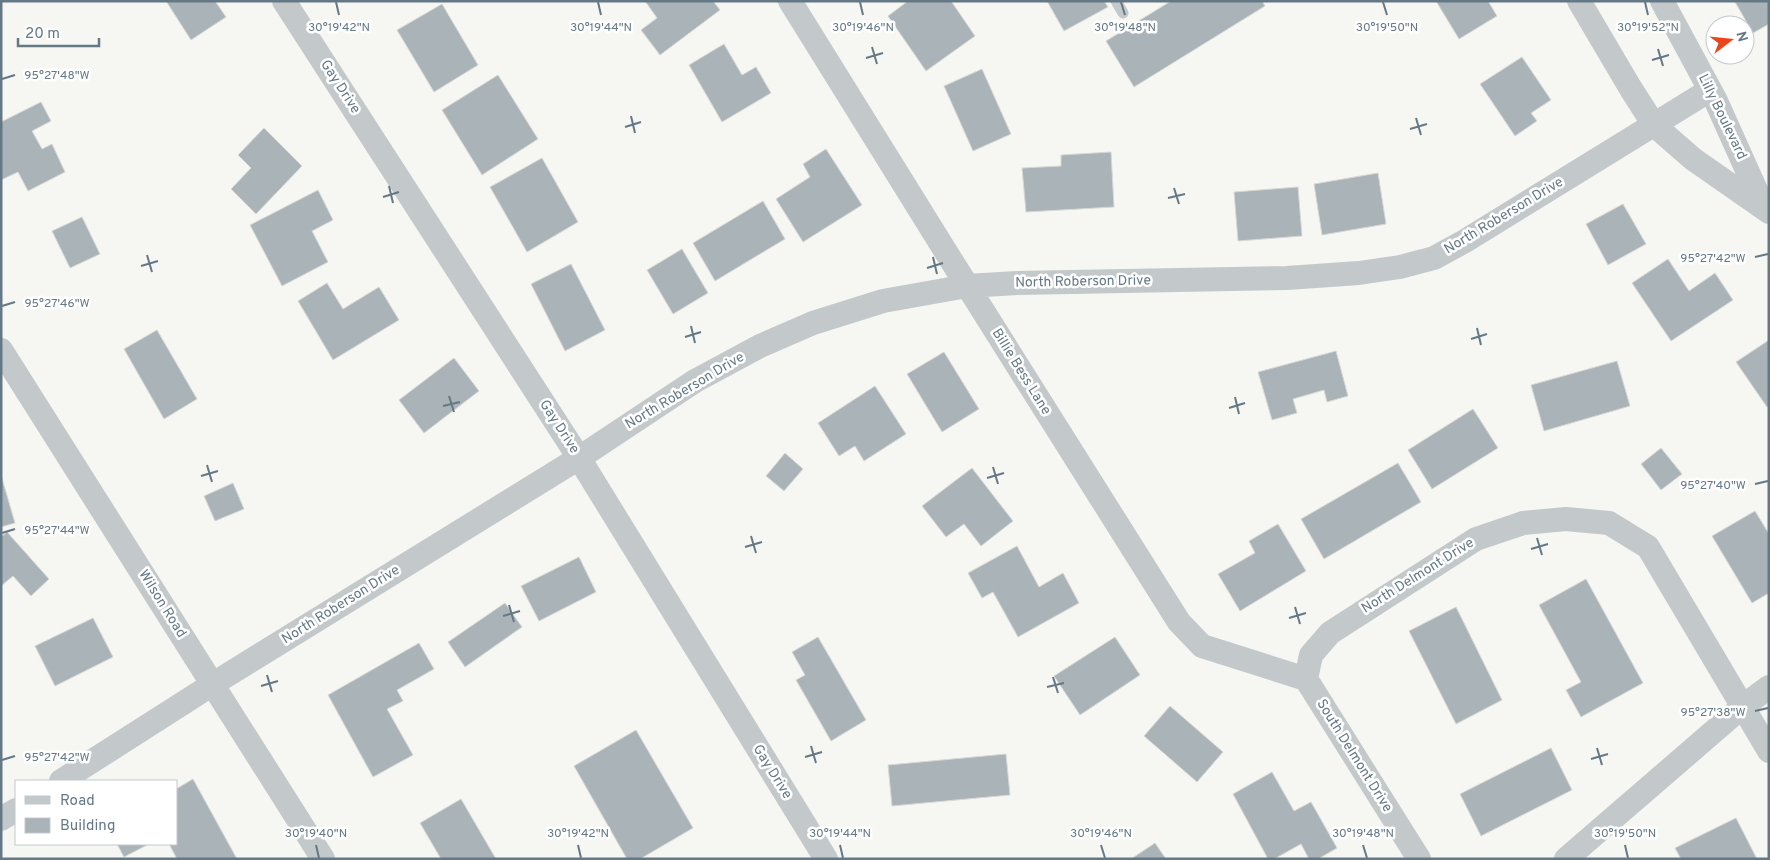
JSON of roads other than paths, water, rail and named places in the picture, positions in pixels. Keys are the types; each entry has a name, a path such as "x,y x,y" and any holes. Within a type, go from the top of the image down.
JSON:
{"street":[{"name":"Gay Drive","path":"284,1 579,458 826,859"},
{"name":"Billie Bess Lane","path":"790,1 967,286 1180,622 1202,646 1306,679"},
{"name":"Lilly Boulevard","path":"1579,1 1630,89 1654,124 1693,159 1766,210"},
{"name":"Lilly Boulevard","path":"1662,1 1710,90 1766,210"},
{"name":"North Roberson Drive","path":"62,780 213,684 579,458 695,381 777,338 813,323 883,301 967,286 1018,283 1287,278 1359,273 1400,267 1434,258 1465,241 1710,90"},
{"name":"Wilson Road","path":"1,350 322,859"},
{"name":"North Delmont Drive","path":"1306,679 1311,655 1330,633 1476,539 1523,523 1566,519 1609,523 1648,547 1769,751"},
{"name":"South Delmont Drive","path":"1306,679 1419,859"},
{"path":"1566,859 1742,707 1769,686"},
{"path":"1,819 15,811"}],"lane":[{"path":"1116,1 1123,13"}]}
